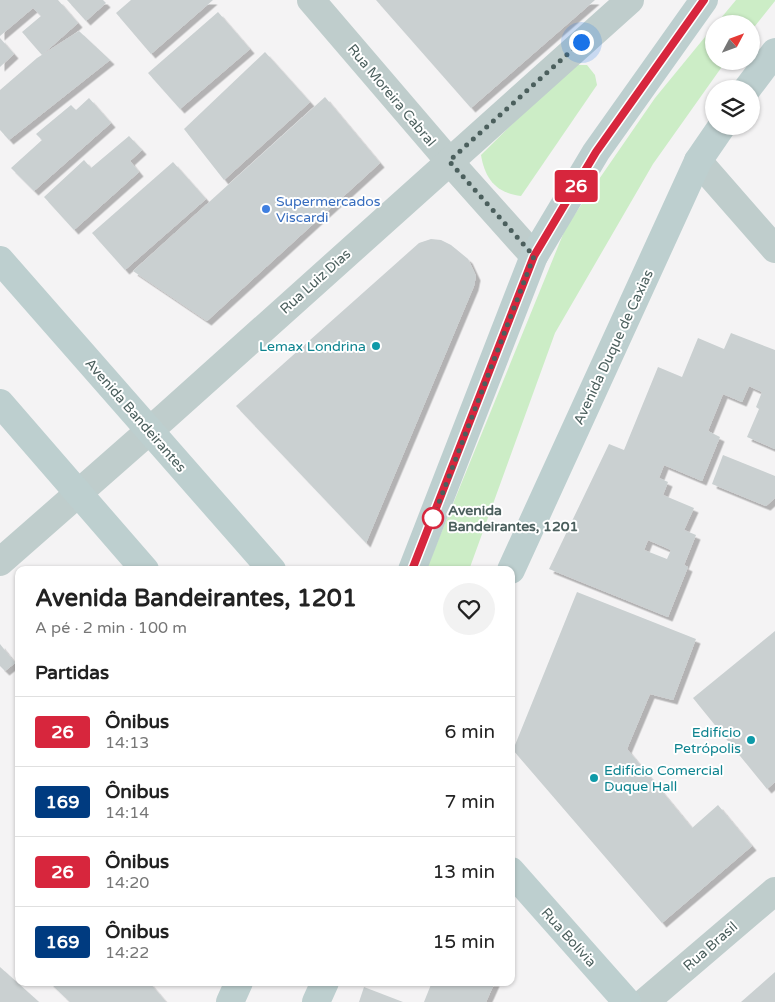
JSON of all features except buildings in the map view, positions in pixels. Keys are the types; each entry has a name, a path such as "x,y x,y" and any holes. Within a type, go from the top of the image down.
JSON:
{"main road":[{"path":"414,566 534,256 596,152 704,0"},
{"path":"754,80 775,52"},
{"name":"Avenida Duque de Caxias","path":"513,566 698,161 716,135"},
{"name":"Avenida Bandeirantes","path":"0,260 269,566"},
{"path":"0,402 142,566"},
{"name":"Rua Bolívia","path":"515,876 627,1002"},
{"path":"230,1002 237,986"},
{"path":"316,1002 323,986"}],"street":[{"name":"Rua Moreira Cabral","path":"311,0 449,161 534,256"},
{"name":"Rua Luiz Dias","path":"0,562 630,0"},
{"path":"698,161 775,249"},
{"name":"Rua Brasil","path":"645,1002 775,891"}],"green space":[{"path":"736,0 775,0 760,20 760,15 724,15"},
{"path":"705,37 705,70 720,70 713,80 705,80 705,91 653,164 555,333 470,566 428,566 566,227 655,98"},
{"path":"572,65 587,65 595,75 597,85 521,196 505,192 498,188 489,178 481,155"}],"bus line":[{"name":"26","path":"414,566 534,256 596,152 704,0"}],"place":[{"name":"Supermercados Viscardi","path":"266,209"},
{"name":"Lemax Londrina","path":"376,346"},
{"name":"Avenida Bandeirantes, 1201","path":"433,518"},
{"name":"Edifício Petrópolis","path":"751,740"},
{"name":"Edifício Comercial Duque Hall","path":"594,778"}],"route":[{"path":"433,518 534,256 449,161 581,42"}]}
